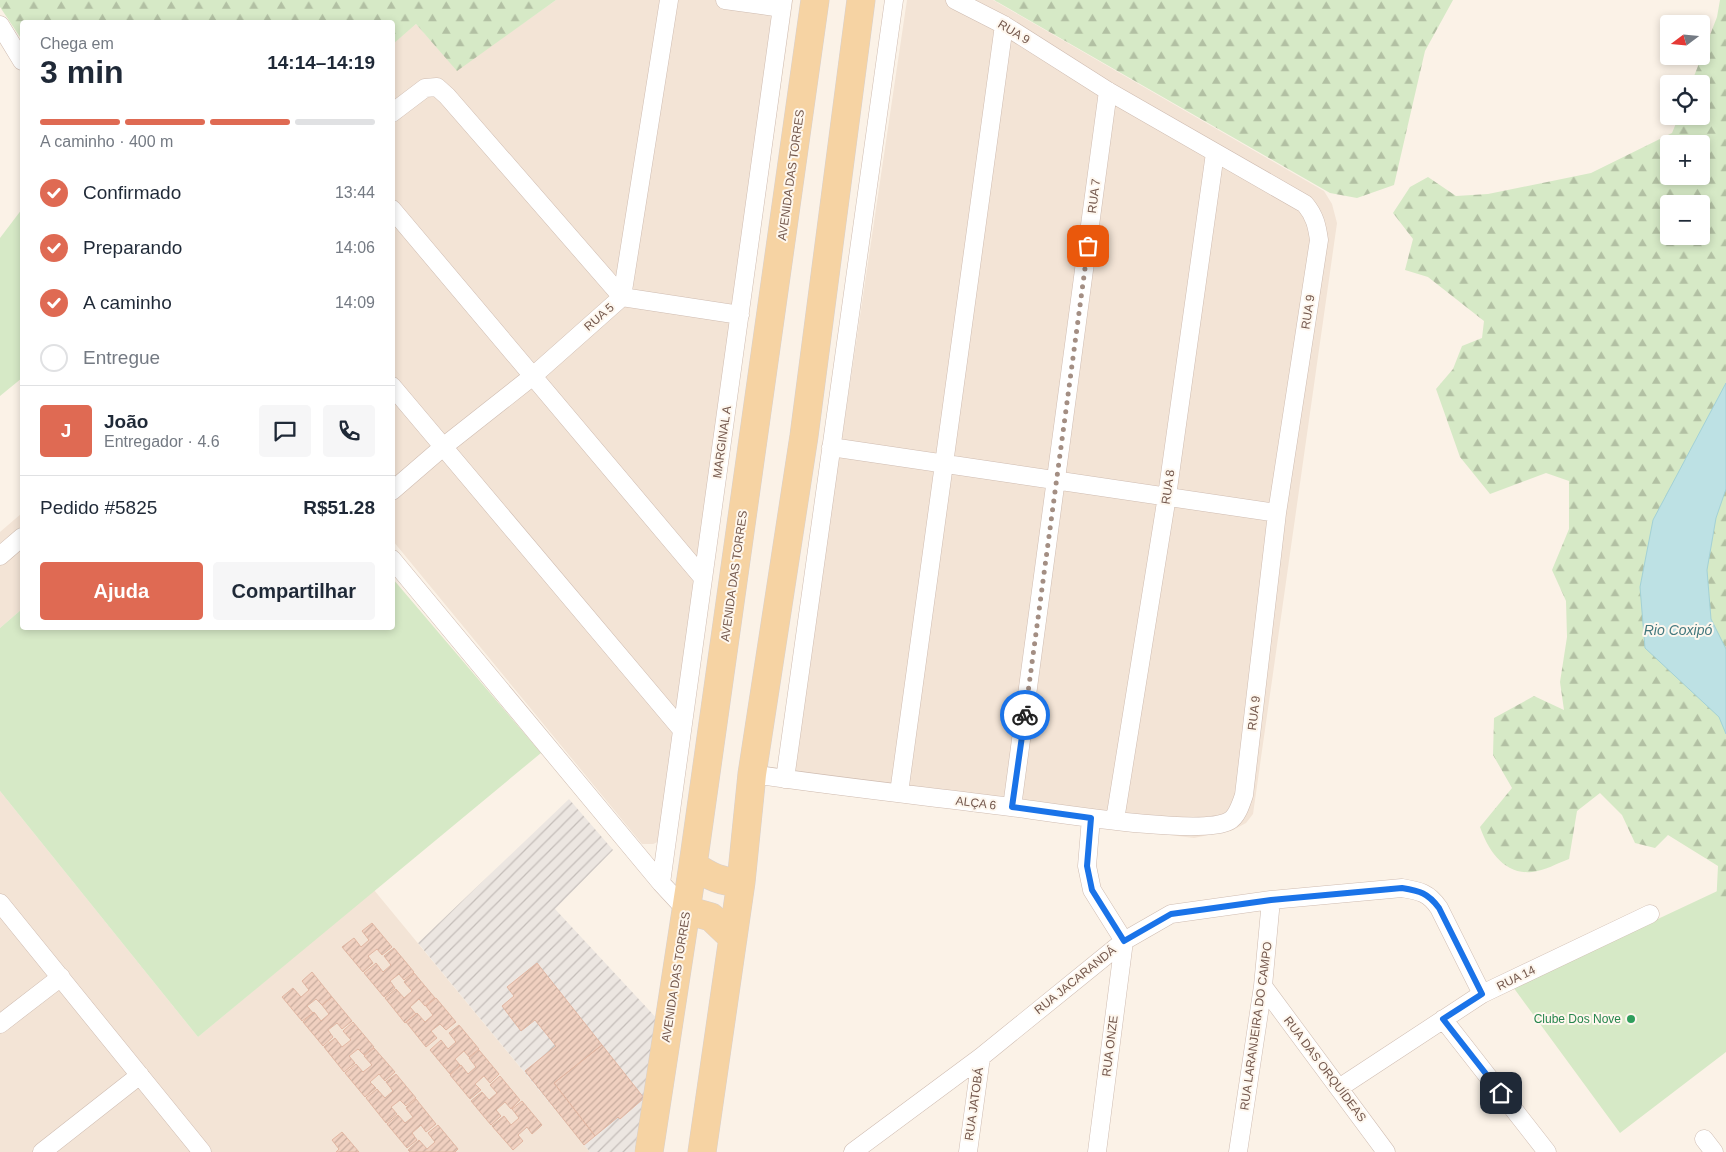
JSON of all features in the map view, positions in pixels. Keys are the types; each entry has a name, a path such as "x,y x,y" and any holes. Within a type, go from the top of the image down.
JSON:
{"main road":[{"name":"AVENIDA DAS TORRES","path":"649,1152 693,865 815,0"},
{"path":"702,1152 741,882 752,774 804,436 861,0"},
{"path":"693,865 711,878 726,882 741,882"},
{"path":"686,910 711,917 733,938"}],"street":[{"name":"RUA 5","path":"395,488 442,447 533,376 622,297 668,0"},
{"path":"725,0 782,4"},
{"path":"785,779 894,0"},
{"name":"RUA 9","path":"955,0 1004,25 1108,91 1305,204 1317,224 1319,240 1277,513 1244,795 1237,813 1230,821"},
{"name":"MARGINAL A","path":"661,883 782,4"},
{"path":"0,25 20,58"},
{"path":"899,793 942,463 1004,25"},
{"path":"395,111 425,88 437,87 447,96 622,297 740,315"},
{"name":"RUA 7","path":"1012,807 1108,91"},
{"name":"RUA 8","path":"1115,820 1167,496 1215,154"},
{"path":"395,213 703,578"},
{"path":"395,390 682,730"},
{"path":"831,447 1277,513"},
{"path":"0,556 20,539"},
{"path":"395,563 661,883 686,910"},
{"name":"ALÇA 6","path":"752,774 1091,818 1202,826 1230,821"},
{"path":"1091,818 1087,866 1092,890 1124,941"},
{"name":"RUA JACARANDÁ","path":"853,1152 981,1057 1124,941 1171,914 1271,900 1402,888 1417,890 1432,897 1439,908 1482,994"},
{"name":"RUA LARANJEIRA DO CAMPO","path":"1238,1152 1263,986 1271,900"},
{"path":"0,903 202,1152"},
{"name":"RUA 14","path":"1339,1088 1482,994 1650,914"},
{"name":"RUA ONZE","path":"1097,1152 1124,941"},
{"path":"0,1024 61,977"},
{"name":"RUA DAS ORQUÍDEAS","path":"1263,986 1339,1088 1374,1145 1386,1152"},
{"path":"1443,1019 1547,1152"},
{"name":"RUA JATOBÁ","path":"968,1152 981,1057"},
{"path":"42,1152 140,1075"}],"shaded area":[{"path":"556,0 793,0 674,835 653,844 642,844 395,543 395,42 416,24 457,70"},
{"path":"907,0 993,0 1324,191 1332,204 1337,223 1253,814 1246,823 1233,830 1194,838 781,788 837,471"},
{"path":"20,515 20,611 0,628 0,532"},
{"path":"0,791 198,1037 374,890 590,1152 0,1152"},
{"path":"569,799 613,850 555,909 661,1023 634,1152 590,1152 418,943"}],"green space":[{"path":"0,0 556,0 457,71 416,24 395,42 395,20 20,20 20,37 0,7"},
{"path":"994,0 1453,0 1425,51 1394,185 1357,198 1330,193"},
{"path":"1720,0 1726,0 1726,912 1716,906 1718,866 1668,835 1655,848 1635,843 1622,815 1600,793 1577,811 1569,859 1546,869 1522,872 1505,865 1493,852 1483,836 1480,827 1512,788 1493,755 1494,718 1534,696 1564,710 1560,682 1567,637 1566,601 1552,570 1569,529 1569,481 1546,473 1490,494 1460,457 1436,389 1453,369 1462,346 1482,338 1484,321 1428,277 1405,270 1413,239 1393,213 1410,187 1428,177 1456,196 1488,194 1591,173 1660,139 1660,185 1710,185 1710,135 1668,135 1672,133 1675,125 1710,125 1710,75 1694,75 1698,65 1710,65 1710,35 1717,17"},
{"path":"20,212 20,380 0,396 0,238"},
{"path":"395,581 541,753 198,1037 0,791 0,628 20,611 20,630 395,630"},
{"name":"Clube Dos Nove","path":"1726,887 1726,1052 1620,1133 1513,987"}],"water":[{"name":"Rio Coxipó","path":"1726,383 1726,489 1716,518 1707,570 1711,619 1726,649 1726,734 1719,717 1645,648 1640,587 1653,520"}],"building":[{"path":"372,923 392,947 382,955 377,949 368,956 373,963 363,972 342,947 354,938 361,947 369,940 362,931"},
{"path":"394,948 414,972 404,980 399,974 390,981 395,988 384,997 364,973 376,963 383,972 391,965 384,956"},
{"path":"537,963 602,1045 554,1083 595,1136 584,1145 525,1071 556,1046 535,1020 521,1031 502,1006 514,996 507,987"},
{"path":"312,972 332,997 322,1005 316,999 307,1006 313,1013 302,1021 282,997 293,988 301,997 309,990 302,981"},
{"path":"414,973 435,998 425,1006 419,999 410,1007 416,1014 405,1023 385,998 396,989 404,998 412,991 404,982"},
{"path":"332,997 352,1021 342,1029 337,1023 328,1030 333,1037 323,1046 303,1022 314,1012 321,1021 329,1014 322,1005"},
{"path":"436,998 456,1022 446,1030 440,1024 431,1031 437,1038 426,1047 406,1022 417,1013 425,1022 433,1015 426,1006"},
{"path":"353,1022 374,1047 364,1055 358,1049 349,1056 355,1063 344,1072 324,1047 335,1038 342,1047 351,1040 343,1031"},
{"path":"459,1025 479,1049 469,1057 464,1051 455,1059 460,1065 450,1074 430,1050 441,1040 448,1049 456,1042 449,1033"},
{"path":"602,1045 644,1098 620,1119 618,1117 595,1136 554,1083"},
{"path":"374,1048 395,1072 385,1081 379,1074 370,1082 376,1088 365,1097 345,1073 356,1064 363,1072 372,1065 364,1056"},
{"path":"479,1050 499,1074 490,1083 484,1076 475,1084 481,1090 470,1099 450,1075 461,1065 468,1074 476,1067 469,1058"},
{"path":"396,1074 416,1098 406,1106 400,1100 391,1107 397,1114 386,1123 366,1098 377,1089 385,1098 393,1091 386,1082"},
{"path":"500,1076 520,1100 511,1109 505,1102 496,1110 501,1116 491,1125 471,1101 482,1092 489,1100 497,1093 490,1085"},
{"path":"416,1099 436,1124 426,1132 421,1125 412,1133 417,1140 407,1148 387,1124 398,1115 405,1123 413,1117 406,1108"},
{"path":"522,1101 542,1125 532,1134 527,1127 518,1135 523,1141 513,1150 492,1126 504,1116 511,1125 519,1118 512,1109"},
{"path":"438,1125 458,1149 455,1152 410,1152 408,1150 419,1140 427,1149 435,1142 428,1133"},
{"path":"342,1132 359,1152 336,1152 339,1149 332,1140"}],"way so far":[{"path":"1025,715 1088,246"}],"place":[{"name":"Clube Dos Nove","path":"1631,1019"}],"route":[{"path":"1025,715 1012,807 1091,818 1087,866 1092,890 1124,941 1171,914 1271,900 1402,888 1417,890 1432,897 1439,908 1482,994 1443,1019 1501,1093"}]}
